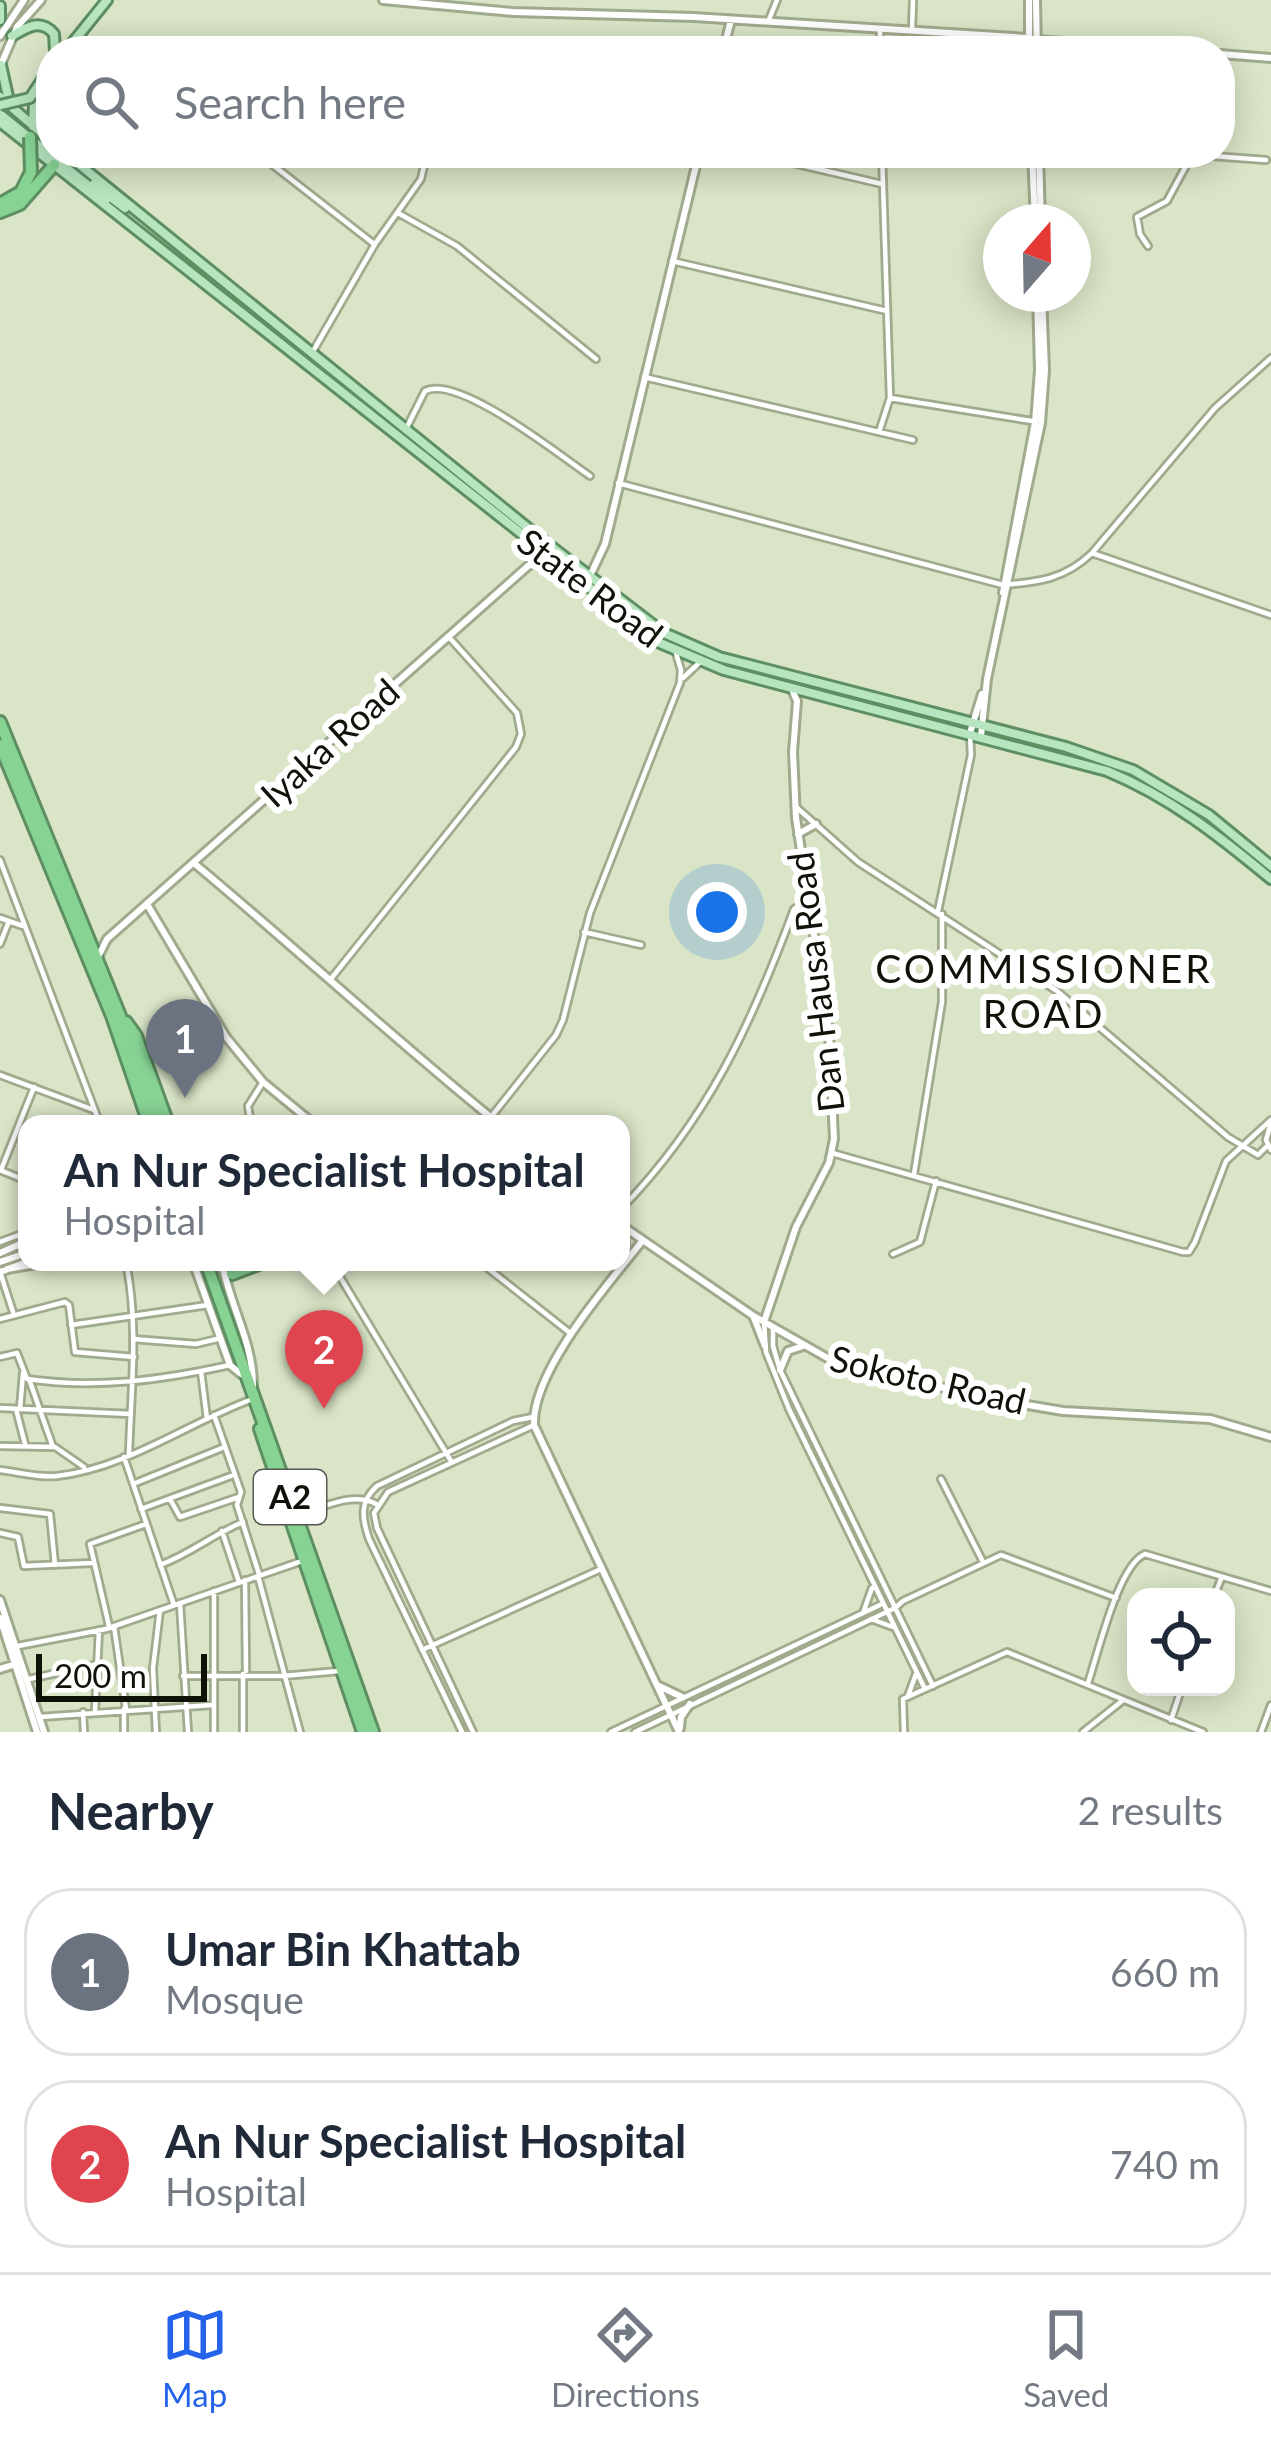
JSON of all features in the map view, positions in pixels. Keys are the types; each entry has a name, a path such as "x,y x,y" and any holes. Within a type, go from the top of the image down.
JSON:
{"highway":[{"path":"0,208 21,192 32,172 32,132"},
{"path":"0,208 20,203 43,168"},
{"path":"0,722 96,962 147,1115"},
{"path":"0,745 116,1016 136,1036 165,1115"},
{"name":"A2","path":"212,1271 236,1369 252,1394 373,1732"},
{"name":"A2","path":"213,1271 302,1561 363,1732"}],"main road":[{"path":"78,36 106,0"},
{"path":"0,7 0,20"},
{"path":"12,36 31,25 42,25 54,36"},
{"path":"0,66 5,91 17,112"},
{"path":"0,109 30,98 36,89"},
{"path":"32,132 36,101"},
{"path":"0,109 36,136"},
{"path":"0,109 36,138"},
{"name":"State Road","path":"0,109 17,112 36,136"},
{"name":"State Road","path":"0,109 36,138"},
{"path":"72,168 79,174"},
{"path":"72,168 147,229"},
{"name":"State Road","path":"73,168 586,581 633,625 675,651 810,692 1066,747 1149,778 1209,815 1271,866"},
{"name":"State Road","path":"81,168 147,229 312,353 540,545"},
{"name":"State Road","path":"586,581 699,650 976,729 1149,789 1271,879"}],"street":[{"path":"0,36 24,0"},
{"path":"0,66 22,19 41,0"},
{"path":"383,0 993,36"},
{"path":"541,12 542,0"},
{"path":"768,22 777,0"},
{"path":"912,30 913,0"},
{"path":"1032,0 1033,36"},
{"path":"726,36 730,20"},
{"path":"880,28 880,36"},
{"path":"1235,55 1271,58"},
{"path":"1235,158 1266,160"},
{"path":"277,168 374,244"},
{"path":"312,353 424,168"},
{"path":"586,581 605,544 695,168"},
{"path":"814,168 882,184"},
{"path":"879,432 890,398 882,168"},
{"path":"1036,168 1037,204"},
{"path":"1148,246 1137,217 1167,201 1185,168"},
{"path":"398,213 457,246 596,359"},
{"path":"672,261 887,311"},
{"path":"914,1174 942,1002 940,913 1035,422 1039,312"},
{"path":"1006,585 1041,423 1045,370 1041,312"},
{"path":"618,483 1006,585 1064,575 1093,553 1215,408 1271,358"},
{"path":"644,377 913,440"},
{"path":"406,429 425,391 447,388 489,409 590,476"},
{"path":"890,398 1035,422"},
{"path":"528,566 540,545"},
{"name":"Iyaka Road","path":"107,939 528,566 551,553"},
{"path":"1093,553 1271,615"},
{"path":"330,980 516,747 521,734 517,713 448,637"},
{"path":"493,1115 556,1035 584,932 680,682 675,651"},
{"path":"680,682 700,662"},
{"name":"Dan Hausa Road","path":"764,1322 796,1227 832,1153 829,1032 798,834 793,752 797,716 791,687"},
{"name":"Dan Hausa Road","path":"797,716 810,692"},
{"path":"795,806 858,862 1057,991 1241,1145 1258,1154 1269,1148 1271,1122"},
{"path":"798,834 816,824"},
{"path":"0,860 96,1115"},
{"path":"195,864 382,1029 489,1115"},
{"path":"630,1199 687,1132 758,1007 794,909 810,899"},
{"path":"146,904 226,1037 263,1082 303,1115"},
{"path":"0,918 25,927"},
{"path":"0,944 9,921"},
{"path":"584,932 641,946"},
{"path":"86,938 107,939 96,962"},
{"path":"0,1075 94,1110"},
{"path":"249,1115 248,1106 263,1082"},
{"path":"23,1115 34,1087"},
{"path":"832,1153 1189,1252 1220,1171 1241,1145 1271,1122"},
{"path":"0,1170 18,1126"},
{"path":"893,1254 920,1242 936,1181"},
{"name":"Sokoto Road","path":"630,1234 827,1360 998,1400 1063,1411 1210,1419 1271,1437"},
{"path":"630,1256 643,1240"},
{"path":"632,1253 659,1254"},
{"path":"2,1268 14,1314"},
{"path":"127,1271 134,1357 126,1457 177,1604 188,1732"},
{"path":"29,1379 133,1384 236,1369 208,1305 211,1271"},
{"path":"336,1271 451,1461"},
{"path":"491,1271 569,1334"},
{"path":"473,1732 374,1520 376,1504 388,1492 534,1421 569,1334 618,1271"},
{"path":"0,1319 65,1301 77,1353 134,1357"},
{"path":"71,1325 208,1305"},
{"path":"770,1308 773,1346 781,1370 929,1688"},
{"path":"752,1315 789,1409 916,1674 929,1688"},
{"path":"764,1322 766,1346"},
{"path":"134,1339 196,1344 220,1338"},
{"path":"781,1370 788,1352 803,1346"},
{"path":"0,1357 16,1352 52,1447"},
{"path":"23,1371 18,1409 26,1447"},
{"path":"201,1372 210,1417 234,1475 240,1497 237,1505 300,1732"},
{"path":"0,1470 55,1476 126,1457 252,1394"},
{"path":"0,1408 130,1414"},
{"path":"462,1732 369,1539 362,1510 376,1486 513,1420 534,1421"},
{"path":"534,1421 680,1732"},
{"path":"0,1445 52,1447 86,1469"},
{"path":"133,1484 224,1448"},
{"path":"141,1509 234,1475"},
{"path":"941,1479 982,1561"},
{"path":"170,1498 180,1517 240,1497"},
{"path":"297,1516 365,1498 376,1504"},
{"path":"0,1508 50,1514 55,1567"},
{"path":"160,1565 195,1552 243,1522"},
{"path":"124,1732 125,1709 112,1627 92,1563 92,1543 146,1524"},
{"path":"221,1532 242,1581 243,1732"},
{"path":"0,1533 18,1537 22,1564 92,1563"},
{"path":"1087,1686 1116,1598 1132,1562 1145,1554 1271,1591"},
{"path":"635,1732 1000,1555 1116,1598"},
{"path":"18,1646 112,1627 302,1561"},
{"path":"422,1650 601,1568"},
{"path":"1218,1588 1221,1579"},
{"path":"863,1612 872,1582"},
{"path":"214,1591 214,1732"},
{"path":"0,1600 41,1732"},
{"path":"610,1732 863,1612 894,1605"},
{"path":"156,1732 153,1668 160,1610"},
{"path":"0,1618 29,1679 41,1732"},
{"path":"871,1619 895,1628"},
{"path":"95,1712 99,1630"},
{"path":"908,1696 1007,1652 1203,1732"},
{"path":"0,1669 20,1662"},
{"path":"29,1679 95,1664"},
{"path":"183,1676 283,1676 341,1670"},
{"path":"904,1732 902,1706 916,1674"},
{"path":"656,1684 682,1697"},
{"path":"1171,1720 1179,1696"},
{"path":"1083,1732 1122,1701"},
{"path":"680,1732 690,1704"},
{"path":"40,1717 212,1705"},
{"path":"1261,1732 1271,1705"},
{"path":"82,1712 83,1732"}],"place":[{"name":"Umar Bin Khattab","path":"185,1098"},
{"name":"An Nur Specialist Hospital","path":"324,1409"}],"district":[{"name":"COMMISSIONER ROAD","path":"1044,992"}]}
